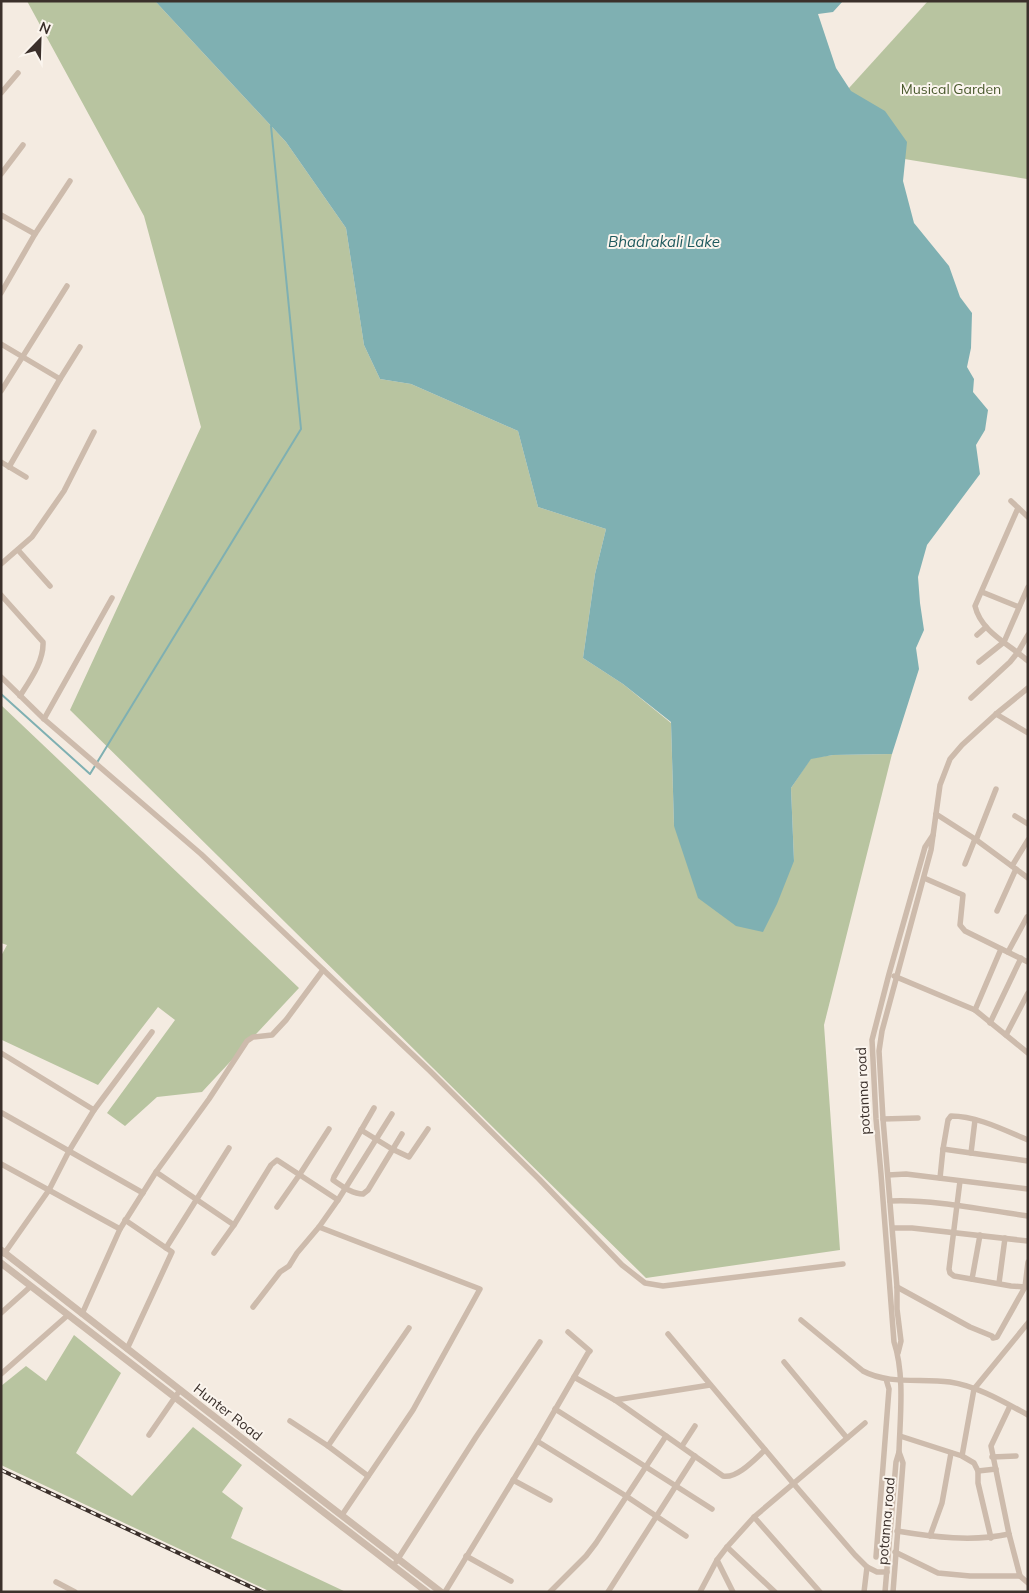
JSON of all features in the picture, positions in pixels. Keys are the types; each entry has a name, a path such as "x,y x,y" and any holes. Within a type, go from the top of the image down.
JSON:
{"street":[{"path":"1,93 18,73"},
{"path":"1,174 23,145"},
{"path":"1,293 35,234 70,181"},
{"path":"1,215 35,234"},
{"path":"1,391 67,286"},
{"path":"1,344 60,379"},
{"path":"10,467 80,347"},
{"path":"1,564 32,537 64,491 94,432"},
{"path":"1,462 26,477"},
{"path":"1012,501 1028,517"},
{"path":"1018,508 975,606 976,613 986,628 1027,659"},
{"path":"18,550 50,586"},
{"path":"979,662 1004,642 1028,587"},
{"path":"982,592 1019,607"},
{"path":"1,595 43,642 38,666 20,696"},
{"path":"44,719 112,598"},
{"path":"977,634 986,628"},
{"path":"971,698 1010,662 1028,635"},
{"path":"1,677 44,719 201,854 430,1071 539,1179 622,1265 645,1283 663,1286 844,1264"},
{"name":"potanna road","path":"885,1592 882,1572 900,1436 892,1379 901,1340 883,1119 879,1051 882,1031 931,850 940,785 950,759 962,745 996,714 1028,688"},
{"path":"996,714 1028,733"},
{"path":"965,864 996,789"},
{"path":"936,814 975,839 1028,878"},
{"path":"1015,816 1028,824"},
{"name":"potanna road","path":"898,1354 894,1342 872,1051 874,1030 889,974 925,847 933,835"},
{"path":"997,910 1028,840"},
{"path":"924,878 963,895 960,925 965,931 1028,962"},
{"path":"1008,952 1027,917"},
{"path":"975,1010 1002,948"},
{"path":"990,1023 1020,958"},
{"path":"82,1314 125,1220 247,1041 253,1038 272,1035 286,1020 323,970"},
{"path":"889,974 975,1010 1026,1052 1028,1042"},
{"path":"1006,1035 1028,993"},
{"path":"3,1252 49,1190 69,1151 94,1110 152,1032"},
{"path":"1,1053 94,1110"},
{"path":"374,1108 333,1178 334,1181 359,1194 363,1194 368,1190 402,1134"},
{"path":"2,1113 143,1193"},
{"path":"253,1306 280,1272 289,1266 297,1253 319,1227 346,1188 392,1114"},
{"path":"940,1178 943,1149 950,1117 961,1116 975,1120 1028,1140"},
{"path":"883,1119 918,1118"},
{"path":"971,1153 975,1120"},
{"path":"277,1207 329,1129"},
{"path":"361,1130 409,1157 428,1129"},
{"path":"166,1248 229,1148"},
{"path":"943,1149 1028,1161"},
{"path":"214,1253 274,1161 282,1162 338,1200"},
{"path":"1,1164 120,1229"},
{"path":"156,1172 234,1225"},
{"path":"888,1175 906,1174 1028,1189"},
{"path":"960,1181 950,1273 954,1276 1025,1287"},
{"path":"890,1201 906,1200 1028,1216"},
{"path":"125,1220 172,1252 128,1349"},
{"path":"319,1227 480,1289 413,1410 342,1515"},
{"path":"893,1228 912,1228 1028,1241"},
{"path":"972,1279 980,1235"},
{"path":"999,1284 1005,1238"},
{"name":"Hunter Road","path":"3,1252 443,1592"},
{"path":"897,1287 993,1338 997,1337 1025,1287 1028,1262"},
{"name":"Hunter Road","path":"1,1263 427,1592"},
{"path":"1,1313 30,1287"},
{"path":"1,1374 68,1315"},
{"path":"801,1320 863,1371 873,1376 892,1379 951,1382 974,1389 1028,1415"},
{"path":"962,1456 974,1389 1028,1322"},
{"path":"328,1446 409,1328"},
{"path":"443,1592 538,1441 590,1350 568,1332"},
{"path":"668,1334 855,1555 867,1567 882,1572"},
{"path":"394,1566 476,1437 540,1342"},
{"path":"784,1362 847,1438"},
{"path":"574,1377 615,1400 723,1476 735,1475 765,1450"},
{"path":"876,1557 889,1389 892,1379"},
{"path":"615,1400 710,1385"},
{"path":"149,1435 180,1390"},
{"path":"1010,1406 991,1446 992,1457 1020,1576 1028,1583"},
{"path":"555,1409 712,1509"},
{"path":"290,1421 368,1476"},
{"path":"700,1592 717,1560 754,1517 865,1424"},
{"path":"682,1446 695,1426"},
{"path":"550,1592 586,1556 596,1543 666,1436"},
{"path":"900,1436 962,1456 974,1463 978,1471 978,1483 990,1538"},
{"path":"538,1441 686,1536"},
{"name":"potanna road","path":"893,1592 903,1464 899,1452"},
{"path":"930,1536 942,1503 951,1453"},
{"path":"608,1592 695,1456"},
{"path":"992,1457 1016,1456"},
{"path":"978,1471 996,1469"},
{"path":"513,1480 550,1500"},
{"path":"754,1517 820,1592"},
{"path":"897,1531 930,1536 990,1538 1009,1534"},
{"path":"727,1547 775,1592"},
{"path":"895,1552 938,1573 970,1576 1020,1576"},
{"path":"466,1556 511,1581"},
{"path":"717,1560 733,1592"},
{"path":"864,1592 867,1567"},
{"path":"56,1582 75,1592"}],"green space":[{"path":"27,1 155,1 286,142 346,228 364,345 380,379 411,384 518,431 538,507 606,529 595,574 583,658 623,684 671,723 674,826 794,861 791,788 811,758 833,755 892,754 824,1025 840,1250 646,1278 70,710 201,427 144,216"},
{"name":"Musical Garden","path":"928,1 1028,1 1027,179 800,142"},
{"path":"1,705 299,988 202,1092 157,1097 125,1126 107,1113 175,1020 158,1007 98,1085 1,1041 1,956 7,945 1,943"},
{"path":"74,1335 121,1373 76,1453 132,1496 193,1427 242,1465 222,1492 243,1508 231,1538 346,1592 271,1592 1,1465 1,1386 26,1366 46,1381"}],"water":[{"name":"Bhadrakali Lake","path":"155,1 843,1 833,12 818,14 836,68 851,91 885,111 907,142 903,181 914,223 949,266 960,297 972,313 971,348 967,367 974,379 973,392 988,410 985,430 976,445 980,474 927,545 918,577 924,630 916,648 919,669 892,754 833,755 811,759 791,788 794,861 777,904 763,932 736,926 698,898 674,826 671,722 623,684 583,658 595,574 606,529 538,507 518,431 411,384 380,379 364,345 346,228 286,142"}],"waterway":[{"path":"1,694 90,774 301,429 271,126"}],"railway":[{"path":"1,1470 262,1592"}]}
